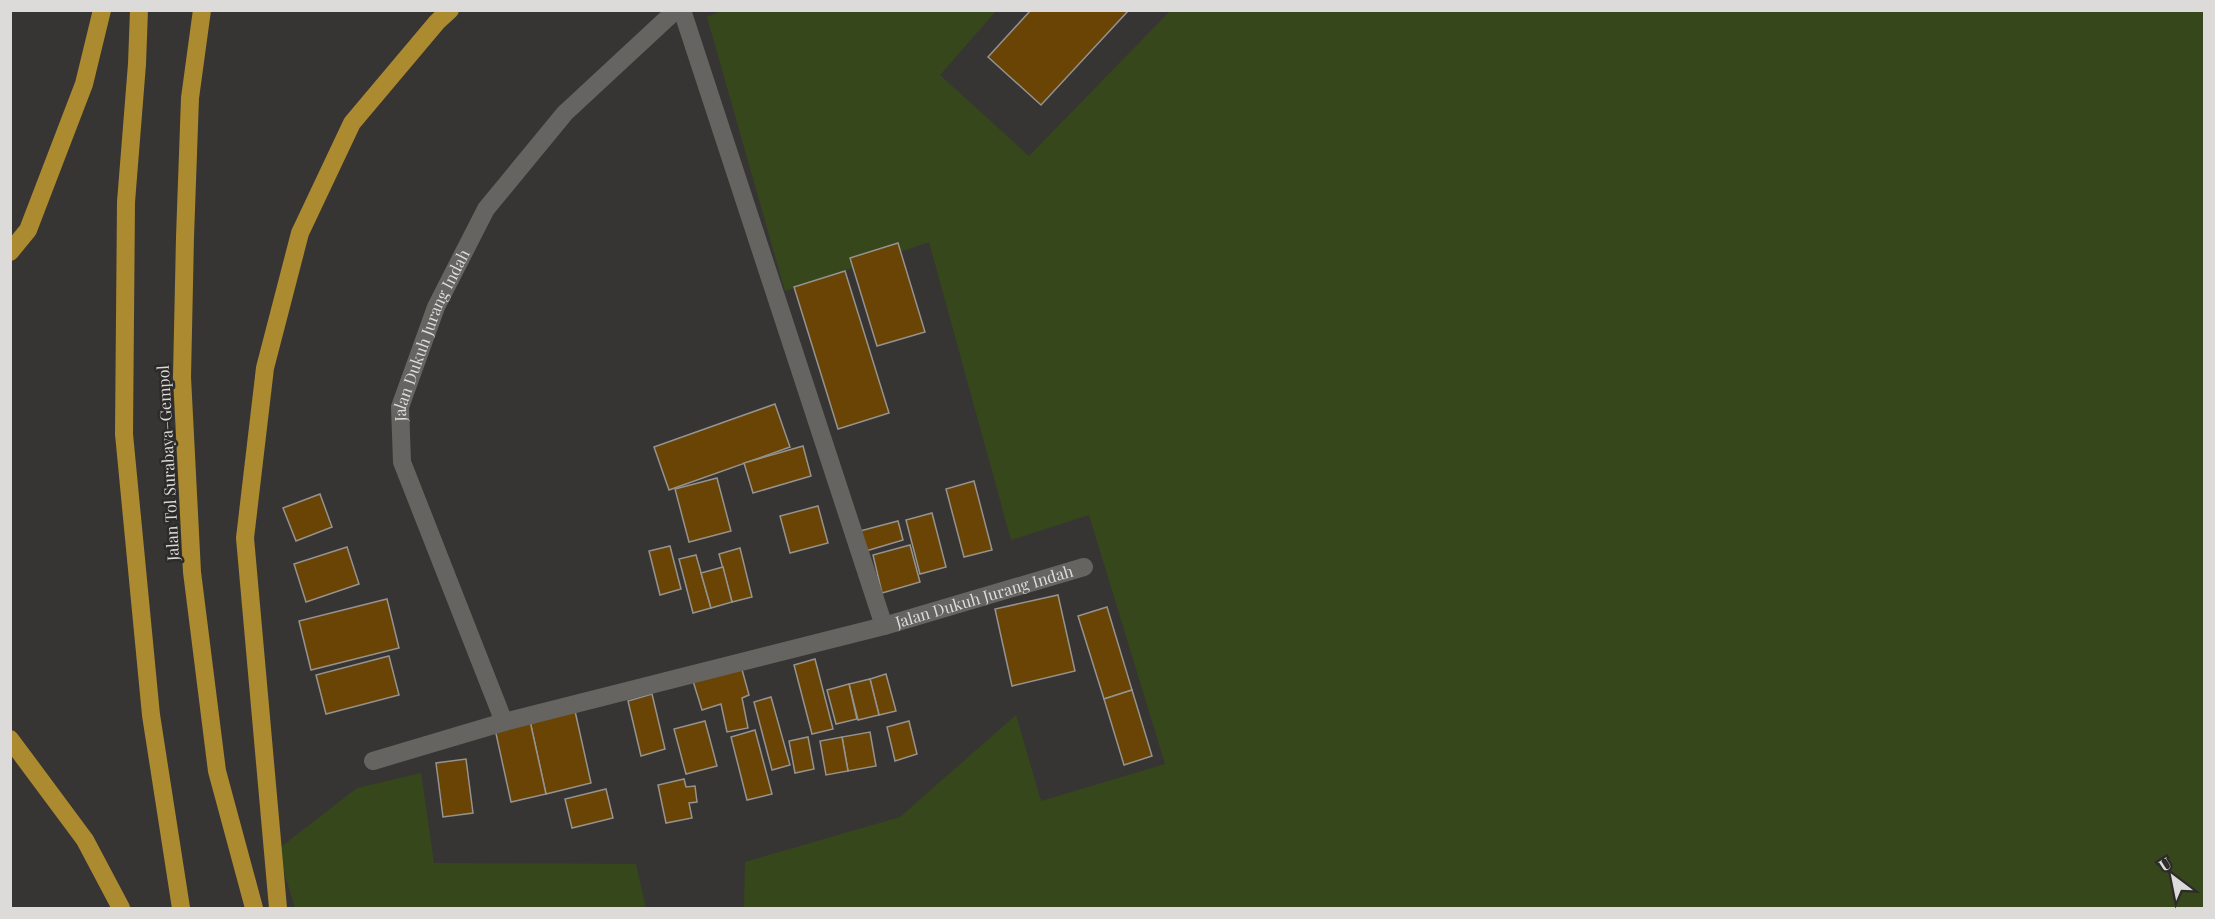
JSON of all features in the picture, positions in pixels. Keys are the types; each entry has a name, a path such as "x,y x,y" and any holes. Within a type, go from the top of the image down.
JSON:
{"highway":[{"path":"10,252 28,230 84,84 102,10"},
{"path":"139,10 126,202 124,434 151,715 181,909"},
{"name":"Jalan Tol Surabaya–Gempol","path":"202,10 190,98 182,354 192,572 217,771 254,909"},
{"path":"278,909 245,538 265,368 300,233 352,123 437,22 450,10"},
{"path":"10,739 85,840 121,909"}],"street":[{"name":"Jalan Dukuh Jurang Indah","path":"504,722 402,462 400,406 436,307 486,209 565,113 676,10"},
{"name":"Jalan Dukuh Jurang Indah","path":"682,10 884,626"},
{"name":"Jalan Dukuh Jurang Indah","path":"373,761 504,722 884,626 1084,567"}],"green space":[{"path":"723,10 996,11 940,75 1029,156 1170,11 2204,11 2204,908 744,908 745,862 900,817 1016,715 1041,801 1165,764 1089,515 1011,540 929,242 785,291 707,17"},
{"path":"421,773 434,863 636,864 646,908 295,908 277,850 357,788"}],"building":[{"path":"1031,10 1129,10 1041,105 988,57"},
{"path":"898,243 925,332 877,346 850,258"},
{"path":"845,271 889,413 838,429 794,287"},
{"path":"775,404 790,447 669,490 654,447"},
{"path":"803,446 811,476 753,493 744,463"},
{"path":"717,478 731,531 689,542 675,489"},
{"path":"974,481 992,550 964,557 946,489"},
{"path":"320,494 332,527 296,541 283,508"},
{"path":"818,506 828,543 790,553 780,516"},
{"path":"932,513 946,567 920,574 906,520"},
{"path":"898,521 903,540 866,551 860,531"},
{"path":"910,545 920,582 882,593 873,555"},
{"path":"670,546 681,589 660,595 649,551"},
{"path":"347,547 359,584 306,602 294,564"},
{"path":"740,548 752,597 732,602 719,554"},
{"path":"696,555 711,608 693,613 679,559"},
{"path":"723,567 732,602 711,608 701,573"},
{"path":"1058,595 1075,671 1012,686 995,609"},
{"path":"387,599 399,648 311,670 299,621"},
{"path":"1107,607 1132,690 1104,699 1078,616"},
{"path":"389,656 399,695 326,714 316,675"},
{"path":"815,659 833,729 812,734 794,665"},
{"path":"741,666 749,695 742,698 748,728 727,732 721,704 702,710 693,681"},
{"path":"886,674 896,711 879,715 870,679"},
{"path":"870,679 879,715 858,720 849,684"},
{"path":"849,684 857,719 836,724 827,690"},
{"path":"1132,690 1152,756 1124,765 1104,699"},
{"path":"652,694 665,749 641,756 628,701"},
{"path":"771,697 790,765 772,770 754,702"},
{"path":"575,711 591,783 546,794 530,721"},
{"path":"530,721 546,794 511,802 495,729"},
{"path":"705,721 717,766 686,774 674,729"},
{"path":"909,721 917,754 895,761 887,727"},
{"path":"755,730 772,794 747,800 731,737"},
{"path":"870,732 876,766 848,771 842,737"},
{"path":"808,737 814,769 795,773 789,741"},
{"path":"842,737 848,771 826,775 820,741"},
{"path":"466,759 473,813 443,817 436,763"},
{"path":"684,779 686,787 695,786 697,802 689,803 692,818 666,823 658,785"},
{"path":"606,789 613,818 572,828 565,799"}]}
